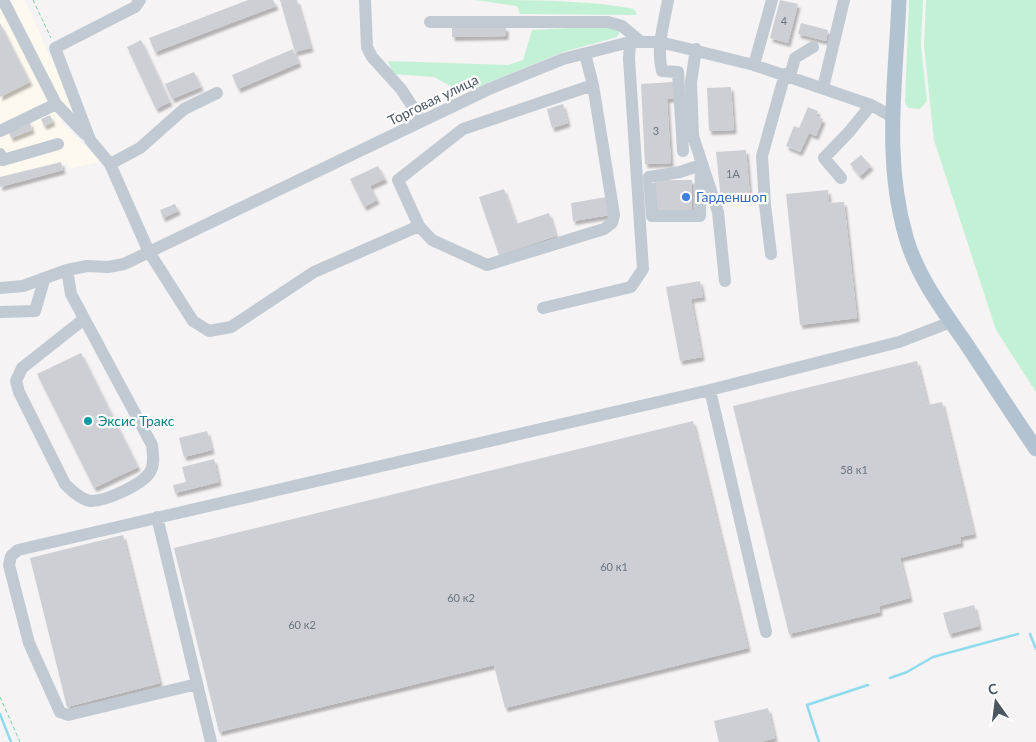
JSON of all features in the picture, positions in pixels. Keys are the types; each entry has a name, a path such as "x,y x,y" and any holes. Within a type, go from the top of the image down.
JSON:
{"main road":[{"path":"899,0 891,116 898,195 906,238 927,285 1036,450"}],"street":[{"path":"3,0 56,104 110,164 149,252 193,321 209,331 231,327 314,272 419,226"},
{"path":"90,140 55,48 135,7 140,0"},
{"path":"365,0 367,47 372,57 401,90 422,122"},
{"path":"668,0 660,42 662,71 678,72 683,151"},
{"path":"754,65 772,0"},
{"path":"823,88 844,0"},
{"path":"430,22 608,22 622,26 635,41 629,59 644,269 631,287 543,308"},
{"name":"Торговая улица","path":"0,288 23,286 44,280 67,270 87,266 108,267 124,264 497,86 563,59 635,41 660,42 696,49 754,65 788,75 871,105 891,116"},
{"path":"771,254 762,156 795,58 813,47"},
{"path":"696,49 691,82 693,127 701,165 718,212 725,281"},
{"path":"585,54 593,85 614,215 612,223 604,229 487,264 432,240 419,226 398,180 463,129 593,85"},
{"path":"110,164 140,148 184,109 217,93"},
{"path":"0,131 56,104"},
{"path":"841,178 824,158 871,105"},
{"path":"0,154 3,160 58,144"},
{"path":"701,165 700,216 652,216 649,177 680,172 701,165"},
{"path":"67,270 71,294 152,445 154,459 151,471 142,481 106,499 90,501 76,495 65,484 19,392 16,381 22,368 84,319"},
{"path":"0,312 35,311 44,280"},
{"path":"197,684 68,715 60,712 29,643 9,565 11,556 18,550 710,390 899,342 951,322"},
{"path":"710,390 766,632"},
{"path":"157,517 211,742"}],"path":[{"path":"33,0 55,48"},
{"path":"0,697 20,742"}],"shaded area":[{"path":"0,0 25,0 76,115 60,121 101,161 70,169 68,163 62,164 63,170 0,187"}],"green space":[{"path":"475,0 555,1 596,4 634,9 637,15 520,14 517,6"},
{"path":"909,0 923,0 921,45 927,101 920,109 908,108 905,102"},
{"path":"926,0 1036,0 1036,392 996,330 934,140 924,46"},
{"path":"608,26 620,31 617,37 563,52 463,93 434,77 393,74 388,61 508,65 523,60 532,30"}],"building":[{"path":"248,0 273,0 276,6 155,52 149,38"},
{"path":"280,0 297,0 311,48 295,52"},
{"path":"780,0 798,4 788,43 770,38"},
{"path":"0,23 30,82 0,97"},
{"path":"801,23 828,30 826,41 798,34"},
{"path":"452,27 506,27 506,36 452,37"},
{"path":"141,40 170,102 156,109 127,47"},
{"path":"293,49 299,63 238,89 232,75"},
{"path":"194,72 201,87 172,99 165,84"},
{"path":"673,82 674,98 667,99 671,163 645,164 641,84"},
{"path":"731,87 734,130 709,131 707,88"},
{"path":"563,104 568,123 552,128 547,109"},
{"path":"808,107 818,111 816,116 823,119 816,136 809,133 800,152 786,146 794,126 799,128"},
{"path":"50,115 53,122 44,126 41,119"},
{"path":"30,122 32,130 11,138 8,130"},
{"path":"746,150 750,197 721,199 716,152"},
{"path":"861,155 871,166 860,176 850,164"},
{"path":"61,162 63,170 0,187 0,177"},
{"path":"378,166 385,179 370,186 377,200 364,207 350,179"},
{"path":"655,180 692,180 692,212 655,212"},
{"path":"504,189 516,224 549,213 556,236 499,255 479,197"},
{"path":"828,190 829,203 844,202 857,318 800,325 786,194"},
{"path":"607,197 610,215 573,221 571,203"},
{"path":"175,204 178,211 163,218 160,210"},
{"path":"700,281 703,297 691,299 702,357 680,361 666,287"},
{"name":"Эксис Тракс","path":"81,353 138,467 94,488 37,374"},
{"path":"917,361 928,405 942,402 974,534 960,537 961,543 900,558 910,598 879,606 880,612 789,634 733,406"},
{"path":"693,421 748,648 505,708 494,665 219,732 174,548"},
{"path":"207,431 212,450 184,457 179,438"},
{"path":"214,459 219,482 175,493 173,485 186,482 182,467"},
{"path":"123,535 160,683 67,707 30,558"},
{"path":"974,605 979,626 949,634 943,613"},
{"path":"768,708 775,738 760,742 719,742 714,721"}],"waterway":[{"path":"890,678 907,672 933,657 1018,634"},
{"path":"1030,634 1036,649"},
{"path":"819,742 807,705 868,685"},
{"path":"0,714 11,742"}],"place":[{"name":"Гарденшоп","path":"686,197"},
{"name":"Эксис Тракс","path":"88,421"}]}
